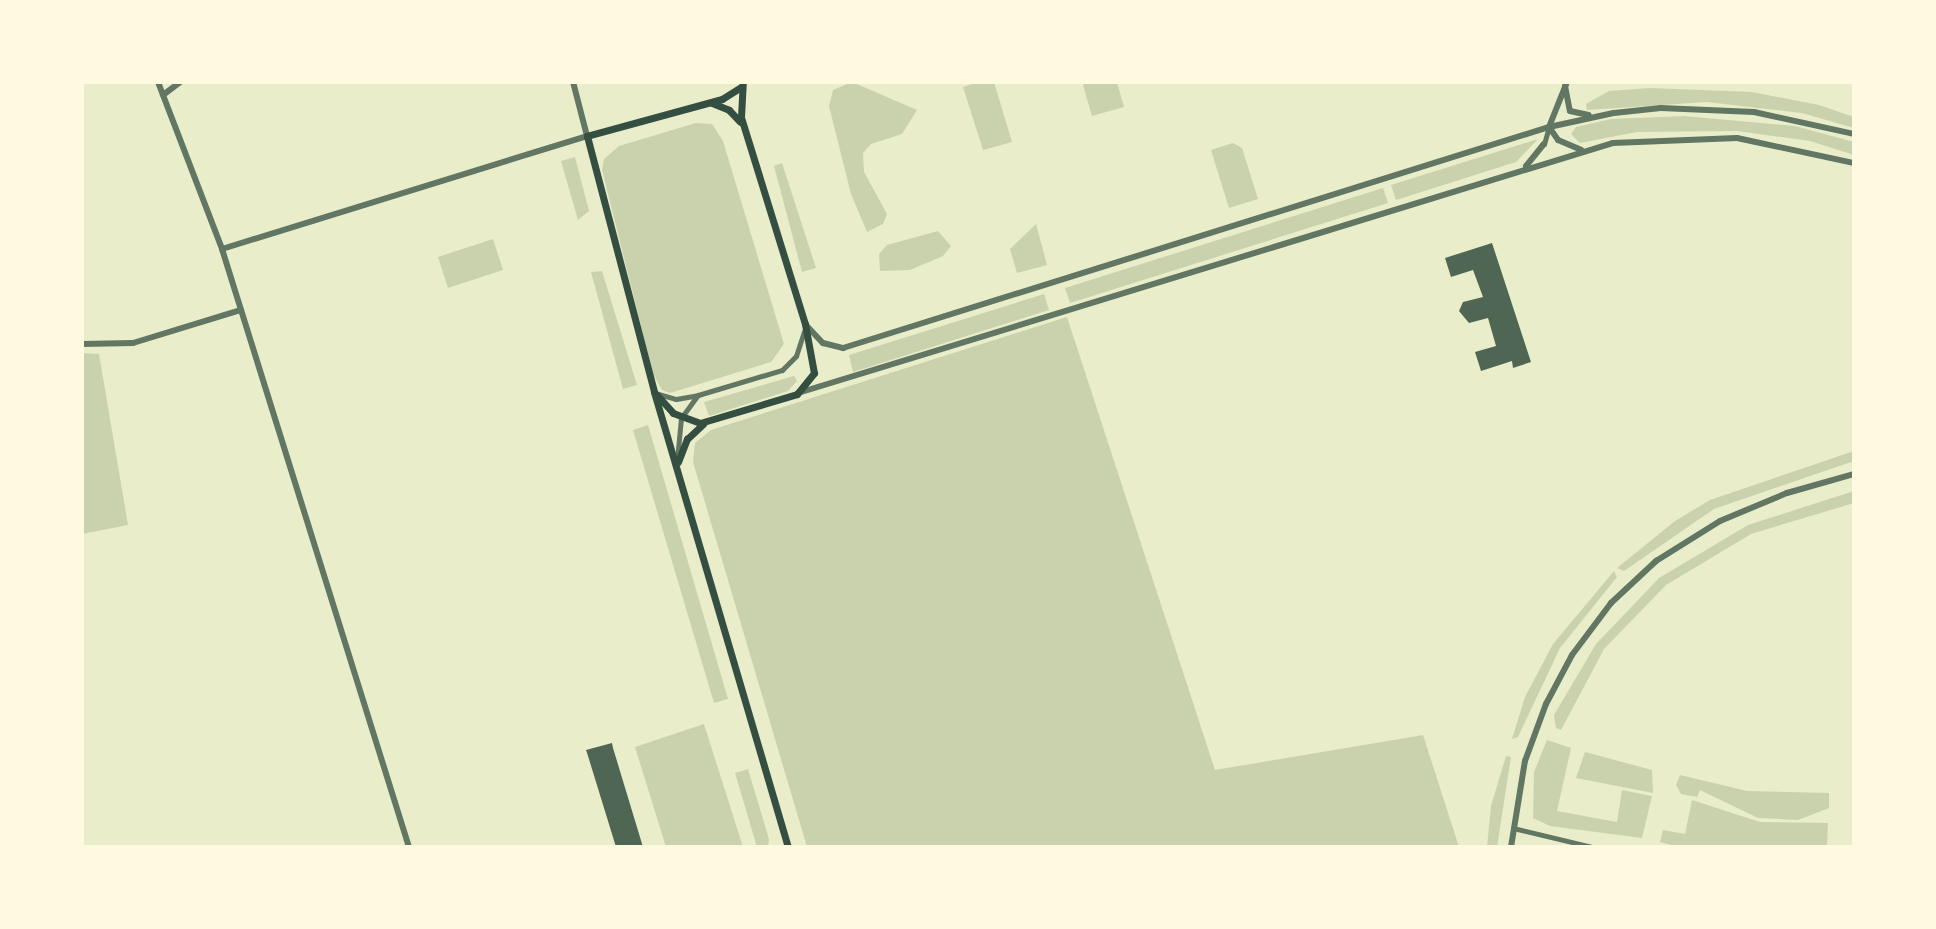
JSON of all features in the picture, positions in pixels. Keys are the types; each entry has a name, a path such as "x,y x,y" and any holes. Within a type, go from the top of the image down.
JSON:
{"main road":[{"path":"677,464 687,439 706,422 797,394 814,373 805,324 746,132 742,84 710,102 587,136 654,392 788,847"},
{"path":"710,102 729,110 746,132"},
{"path":"654,392 681,418 706,422"}],"street":[{"path":"158,82 222,249 409,847"},
{"path":"163,95 180,82"},
{"path":"222,249 587,136 573,82"},
{"path":"1566,84 1570,111 1596,116"},
{"path":"1524,168 1544,144 1566,84"},
{"path":"805,324 823,343 843,348 1549,127 1596,116 1661,108 1754,112 1854,134"},
{"path":"1549,127 1558,140 1584,151"},
{"path":"797,394 1524,168 1638,139 1707,136 1774,142 1854,163"},
{"path":"82,344 133,343 241,310"},
{"path":"654,392 676,399 782,370 796,356 805,324"},
{"path":"677,464 681,418 698,395"},
{"path":"1511,847 1525,761 1546,704 1572,655 1611,603 1656,561 1720,521 1854,474"},
{"path":"1512,828 1592,847"}],"green space":[{"path":"852,82 917,110 902,134 871,144 863,153 864,172 887,214 883,224 867,232 851,194 829,106 833,90"},
{"path":"994,82 1012,142 983,150 963,87"},
{"path":"1087,82 1117,82 1124,107 1092,116 1083,85"},
{"path":"1650,88 1752,92 1819,105 1854,117 1854,128 1802,113 1707,102 1587,110 1586,104 1609,91"},
{"path":"1684,116 1795,126 1854,142 1854,155 1810,141 1737,131 1637,132 1580,143 1571,134 1576,127 1611,119"},
{"path":"696,123 712,124 723,141 784,344 771,362 670,393 662,390 653,374 602,170 604,159 619,146"},
{"path":"1538,139 1516,162 1396,200 1391,185"},
{"path":"1233,143 1242,148 1258,199 1229,208 1211,150"},
{"path":"575,157 589,211 578,220 561,161"},
{"path":"782,163 816,268 802,272 774,166"},
{"path":"1383,188 1388,203 1070,303 1065,288"},
{"path":"1036,224 1047,265 1017,273 1010,249"},
{"path":"938,231 951,246 943,256 910,270 880,271 879,254 887,245"},
{"path":"493,239 503,270 448,288 438,257"},
{"path":"602,271 637,385 623,389 591,272"},
{"path":"1044,294 1049,310 853,372 849,355"},
{"path":"1067,317 1215,770 1423,735 1459,847 807,847 693,462 695,443 711,430"},
{"path":"82,353 99,354 128,525 82,534"},
{"path":"794,376 797,381 788,391 709,416 704,402"},
{"path":"648,425 728,699 714,703 633,430"},
{"path":"1854,451 1854,461 1714,509 1624,571 1617,568 1675,521 1710,500"},
{"path":"1854,491 1854,503 1751,534 1666,585 1604,649 1561,730 1556,728 1554,715 1596,644 1659,578 1748,525"},
{"path":"1614,571 1617,577 1560,648 1518,737 1512,739 1525,697 1553,644"},
{"path":"704,724 743,847 666,847 635,747"},
{"path":"1547,740 1571,748 1557,811 1617,822 1622,790 1652,796 1642,838 1550,826 1533,818 1534,772"},
{"path":"1585,752 1652,770 1653,793 1576,778"},
{"path":"1506,756 1511,757 1497,847 1487,847 1491,806"},
{"path":"748,769 769,839 768,847 757,847 735,773"},
{"path":"1680,775 1747,791 1829,793 1829,808 1798,820 1758,818 1700,790 1697,797 1681,794 1676,785"},
{"path":"1692,800 1760,822 1828,823 1827,847 1679,847 1660,842 1663,830 1685,834"}],"building":[{"path":"1492,243 1531,362 1513,368 1512,361 1481,371 1475,352 1496,346 1488,318 1469,323 1459,311 1463,302 1483,297 1473,270 1451,277 1445,258"},
{"path":"612,743 643,847 616,847 586,750"}]}
